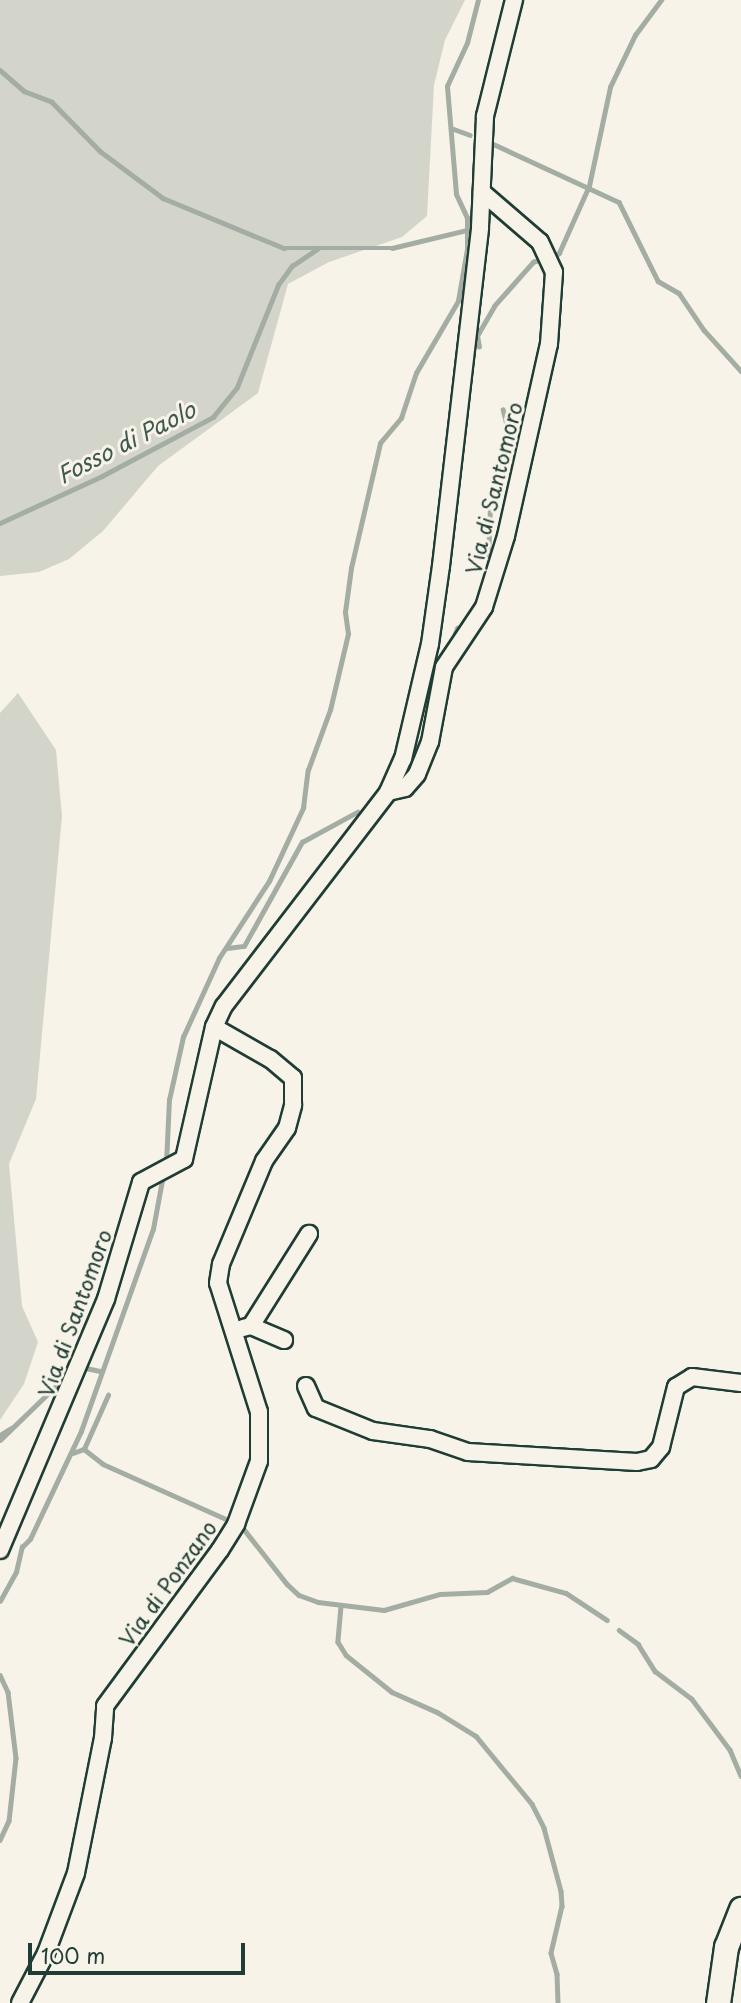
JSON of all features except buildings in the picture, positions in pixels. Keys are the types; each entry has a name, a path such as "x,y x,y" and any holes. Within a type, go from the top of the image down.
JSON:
{"main road":[{"path":"718,2003 726,1947 741,1909"}],"street":[{"name":"Via di Santomoro","path":"0,1550 106,1300 139,1186 150,1174 173,1168 188,1150 214,1027 224,1006 388,792 403,759 430,644 482,191 485,116 514,0"},
{"name":"Via di Santomoro","path":"388,792 405,788 417,774 429,742 444,667 484,607 506,536 549,344 554,272 540,242 482,191"},
{"name":"Via di Ponzano","path":"20,2003 46,1953 76,1873 103,1738 105,1706 220,1550 236,1524 259,1461 259,1412 219,1283 221,1264 264,1161 286,1128 294,1090 289,1072 214,1027"},
{"path":"251,1326 309,1234"},
{"path":"234,1331 251,1326 284,1340"},
{"path":"306,1386 316,1408 373,1431 430,1439 468,1452 637,1462 651,1458 662,1447 676,1387 692,1377 741,1383"}],"shaded area":[{"path":"0,0 465,0 445,40 434,85 427,216 402,237 329,262 288,284 258,393 158,466 103,531 69,559 39,572 0,576"},
{"path":"18,693 56,750 62,816 36,1099 9,1164 22,1306 38,1342 24,1384 0,1420 0,713"}],"waterway":[{"path":"166,1163 169,1100 183,1037 219,958 269,881 303,808 308,770 330,710 348,634 345,612 351,568 380,443 401,418 416,373 458,301 467,249 467,218 456,194 447,86 467,43 478,0"},
{"path":"551,259 559,253 589,186 610,87 635,35 661,0"},
{"path":"0,70 24,91 52,102 100,151 163,198 284,248 392,248 467,230"},
{"path":"451,128 470,135"},
{"path":"489,142 619,202 658,281 679,293 704,330 741,371"},
{"name":"Fosso di Paolo","path":"0,523 102,476 213,417 237,387 278,285 292,266 317,249"},
{"path":"479,347 477,336 494,306 533,262 542,259"},
{"path":"488,559 490,507 510,439 503,410"},
{"path":"451,644 457,628"},
{"path":"227,948 244,946 302,842 357,812"},
{"path":"0,1601 16,1572 22,1547 30,1539 81,1431 153,1229 163,1175"},
{"path":"81,1367 100,1371"},
{"path":"0,1440 68,1374"},
{"path":"73,1453 84,1449 108,1395"},
{"path":"0,1435 11,1428"},
{"path":"84,1449 103,1464 224,1518"},
{"path":"243,1528 287,1584 299,1595 318,1602 384,1610 440,1594 487,1592 512,1578 566,1593 607,1620"},
{"path":"341,1606 338,1642 346,1655 392,1692 437,1712 476,1736 532,1804 544,1828 561,1891 562,1906 551,1953 557,1974 558,2003"},
{"path":"619,1630 638,1644 655,1671 692,1699 730,1750 741,1776"},
{"path":"0,1675 8,1692 16,1758 9,1821 0,1840"}]}
